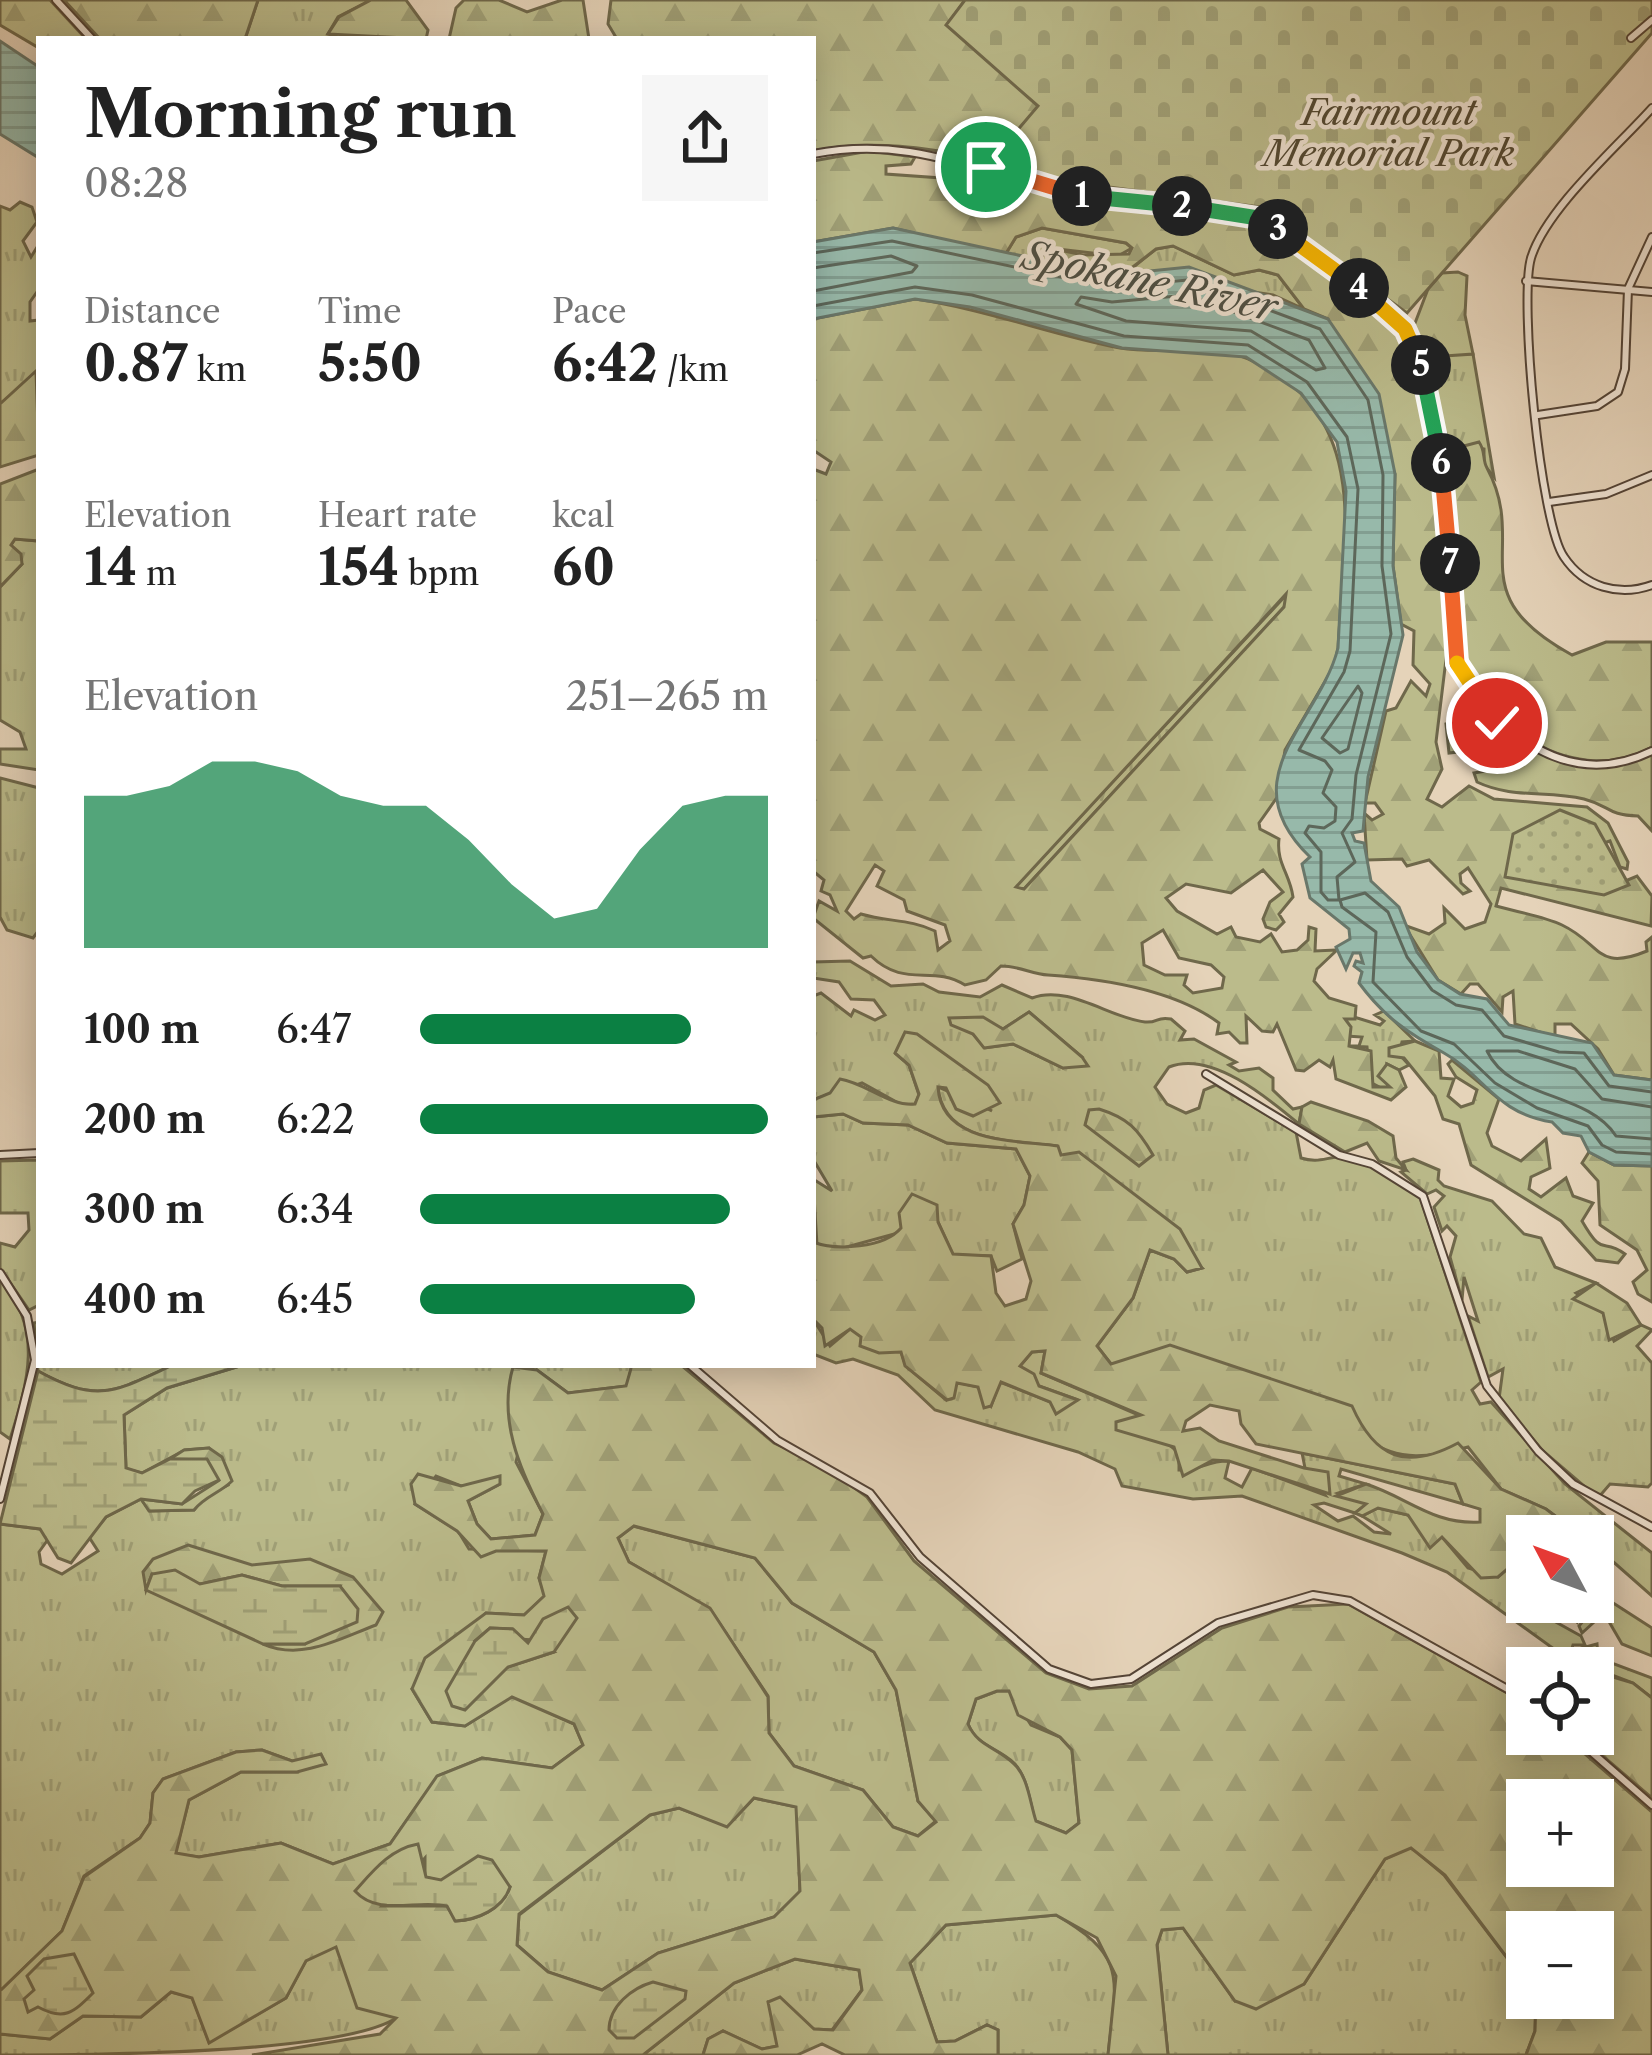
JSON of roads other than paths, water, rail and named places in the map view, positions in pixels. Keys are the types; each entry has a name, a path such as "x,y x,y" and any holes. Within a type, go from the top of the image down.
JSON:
{"street":[{"path":"56,0 89,36"},
{"path":"1631,38 1652,20"},
{"path":"1652,108 1546,227 1526,281 1525,329 1556,543 1583,578 1607,590 1635,591 1652,585"},
{"path":"816,153 851,147 901,148 986,167 1069,194 1225,210 1283,232 1387,311 1418,355 1439,439 1457,662 1474,693 1514,736 1568,759 1607,764 1652,751"},
{"path":"1538,415 1597,406 1618,392 1625,369 1628,289 1652,237"},
{"path":"1526,281 1652,292"},
{"path":"1549,502 1606,494 1652,475"},
{"path":"1206,1074 1339,1155 1372,1164 1424,1196 1486,1386 1538,1451 1573,1484 1652,1527"},
{"path":"0,1155 36,1153"},
{"path":"0,1274 27,1316 35,1360 0,1499"},
{"path":"693,1368 778,1440 870,1493 920,1557 1049,1669 1090,1684 1131,1679 1218,1623 1313,1595 1350,1601 1506,1688"},
{"path":"1595,1755 1652,1805"}],"water":[{"path":"0,41 36,65 36,156 0,134"},
{"name":"Spokane River","path":"893,228 1110,275 1189,267 1328,319 1379,394 1395,474 1393,566 1403,635 1368,777 1363,831 1352,833 1355,841 1364,843 1371,881 1399,907 1417,952 1438,980 1460,994 1487,999 1509,1025 1592,1043 1614,1075 1652,1080 1652,1166 1614,1165 1589,1152 1581,1136 1563,1133 1552,1122 1517,1111 1458,1062 1397,1023 1359,983 1362,972 1354,966 1356,961 1363,963 1360,953 1353,953 1346,969 1336,947 1350,939 1349,929 1310,898 1302,864 1310,857 1287,828 1277,802 1278,776 1338,648 1346,491 1337,442 1301,393 1246,357 1122,348 970,307 915,299 816,318 816,241"}],"park label":[{"name":"Fairmount Memorial Park","path":"1389,132"}]}
